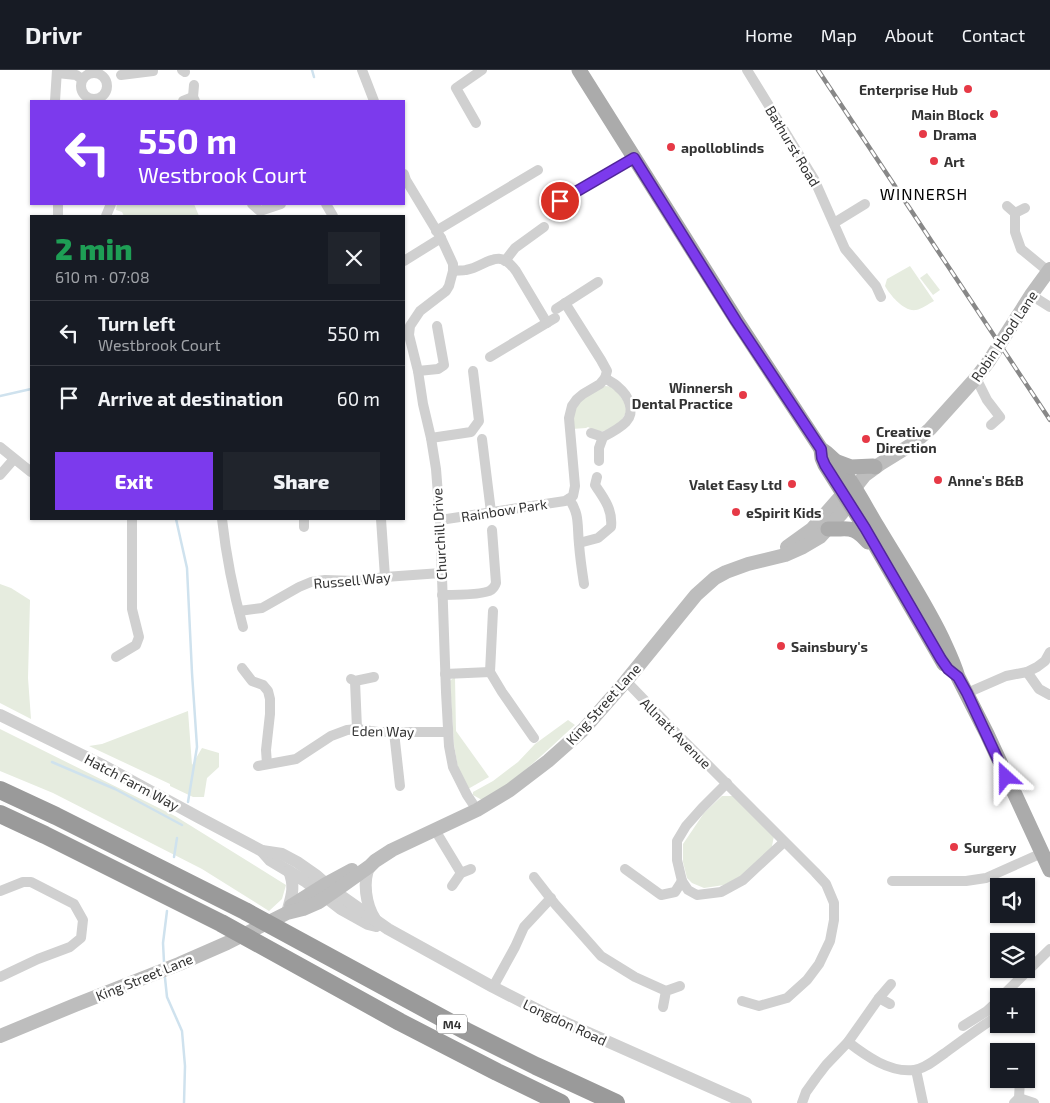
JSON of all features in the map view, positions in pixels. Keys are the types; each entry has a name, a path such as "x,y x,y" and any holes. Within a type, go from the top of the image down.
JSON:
{"highway":[{"name":"M4","path":"0,790 245,911 466,1031 616,1103"},
{"name":"M4","path":"0,814 221,923 400,1022 561,1103"}],"main road":[{"path":"579,70 736,321 821,449 828,453 835,461 849,495 878,551 941,659 948,669 958,677"},
{"name":"Robin Hood Lane","path":"849,495 875,467 914,443 930,430 986,366 1049,270"},
{"path":"821,449 825,465 849,495 932,618 1039,855 1050,870"},
{"path":"835,461 851,467 875,467"},
{"name":"King Street Lane","path":"0,1036 179,964 222,945 287,911 303,909 357,867 372,864 392,850 477,810 510,790 548,761 583,730 705,586 726,572 748,564 785,555 820,537 842,513 849,495"},
{"name":"King Street Lane","path":"762,561 812,529 849,495"},
{"path":"828,529 848,528 856,530 878,551"}],"street":[{"path":"121,74 153,70"},
{"path":"362,70 374,100"},
{"name":"Bathurst Road","path":"746,70 814,179 845,248 876,286 880,297"},
{"path":"97,71 106,79 108,87 104,95 97,100 88,98 80,87 82,79 88,73 97,71"},
{"path":"55,100 57,72 76,75 82,79"},
{"path":"475,72 456,88 476,123"},
{"path":"190,100 194,85"},
{"path":"560,201 634,158"},
{"path":"405,260 438,234 538,170"},
{"path":"405,177 451,258 453,271 466,270 491,259 500,258 510,264 601,360 607,371 605,378 600,384 577,399 572,406 569,418 575,486 572,496 568,499 578,518 584,584"},
{"path":"834,223 865,204"},
{"path":"256,210 277,205"},
{"path":"1016,209 1015,232 1020,249 1038,264 1049,270"},
{"path":"504,261 515,248 544,227"},
{"name":"Churchill Drive","path":"453,271 446,291 420,311 407,334 418,371 422,404 431,438 436,469 440,520 448,732 451,756 453,767 462,787 477,810"},
{"path":"490,357 556,313 598,282"},
{"path":"1031,295 1050,307"},
{"path":"418,371 438,369 444,365 437,326"},
{"path":"431,438 471,432 479,421 473,372"},
{"path":"598,461 599,448 603,437 626,421 631,412 630,404 619,388 605,378"},
{"path":"976,378 1000,417 991,425"},
{"path":"591,433 603,437"},
{"path":"482,439 491,512"},
{"path":"0,447 30,471"},
{"path":"0,476 14,459"},
{"path":"579,543 598,538 611,527 612,519 596,481 583,486"},
{"name":"Rainbow Park","path":"440,520 568,499"},
{"path":"116,657 136,646 139,634 132,608 132,520"},
{"path":"222,520 225,544 243,627"},
{"path":"381,520 384,577"},
{"path":"442,596 490,591 494,588 496,583 492,530"},
{"name":"Russell Way","path":"239,611 262,608 311,582 325,580 356,581 441,573"},
{"path":"493,611 490,672 534,738"},
{"path":"967,693 1006,676 1027,672 1045,661 1050,652"},
{"name":"Eden Way","path":"242,668 252,680 263,685 268,691 270,699 266,750 262,765 296,759 332,736 346,730 448,732"},
{"path":"445,674 490,672"},
{"path":"1027,672 1039,689 1050,695"},
{"path":"357,729 353,680 374,677"},
{"name":"Allnatt Avenue","path":"626,681 826,884 834,903 834,920 830,941 819,964 807,980 787,998 759,1009 742,1001"},
{"name":"Hatch Farm Way","path":"0,715 104,766 262,850 282,854 313,873 326,891"},
{"path":"394,732 399,788"},
{"path":"727,783 686,826 677,841 676,860 682,882 688,890 697,895 721,892 743,880 784,842"},
{"path":"435,830 466,871 452,886"},
{"name":"Hatch Farm Way","path":"262,850 270,860 326,891"},
{"path":"892,880 966,881 986,878 1039,855"},
{"path":"372,864 367,874 367,894 370,909 375,920"},
{"path":"625,869 661,895 675,892 682,882"},
{"path":"287,911 293,888 289,871"},
{"path":"534,877 601,956 636,977 666,991 680,986"},
{"path":"0,891 23,882 32,882 74,904 83,920 81,938 70,947 38,959 0,977"},
{"name":"Longdon Road","path":"326,891 375,920 388,930 556,1019 746,1103"},
{"name":"Longdon Road","path":"326,891 336,905 368,924 388,930"},
{"path":"493,987 524,927 551,898"},
{"path":"1010,988 1050,949"},
{"path":"802,1103 806,1092 826,1064 848,1042 891,984"},
{"path":"663,1007 666,991"},
{"path":"879,998 890,1004"},
{"path":"963,1026 990,1008"},
{"path":"848,1042 864,1054 884,1064 895,1068 916,1070 930,1063 990,1021"},
{"path":"916,1070 923,1103"},
{"path":"1016,1100 1034,1103"}],"shaded area":[{"path":"117,205 194,205 199,215 124,215 122,212 116,210"},
{"path":"910,266 934,301 916,310 902,306 885,286 887,279"},
{"path":"927,273 940,290 933,295 920,278"},
{"path":"605,386 616,390 625,404 626,411 622,419 613,427 604,431 597,431 588,427 572,429 574,412 579,403"},
{"path":"0,584 11,588 30,600 28,678 31,719 0,703"},
{"path":"455,677 456,731 489,777 468,789 458,768 454,745 450,681"},
{"path":"188,711 192,765 202,748 219,753 219,767 207,778 204,797 193,797 170,786 170,784 89,746 102,744"},
{"path":"568,720 575,725 519,775 482,800 473,795 473,792 493,781 518,762 535,744"},
{"path":"0,729 175,816 286,885 282,899 269,911 202,869 53,793 0,771"},
{"path":"722,796 736,796 774,836 771,851 742,876 724,885 704,888 692,883 687,878 683,862 683,844 704,813"}],"waterway":[{"path":"312,70 314,77"},
{"path":"0,396 30,389"},
{"path":"176,520 187,568 197,747 188,802"},
{"path":"52,762 115,789 182,825"},
{"path":"174,857 177,838"},
{"path":"164,962 163,943 167,911"},
{"path":"165,978 167,997 182,1031 185,1066 184,1103"}],"railway":[{"path":"818,70 1050,420"}],"place":[{"name":"Enterprise Hub","path":"968,89"},
{"name":"Main Block","path":"994,114"},
{"name":"Drama","path":"923,134"},
{"name":"apolloblinds","path":"671,147"},
{"name":"Art","path":"934,161"},
{"name":"Winnersh Dental Practice","path":"743,395"},
{"name":"Creative Direction","path":"866,439"},
{"name":"Anne's B&B","path":"938,480"},
{"name":"Valet Easy Ltd","path":"792,484"},
{"name":"eSpirit Kids","path":"736,512"},
{"name":"Sainsbury's","path":"781,646"},
{"name":"Surgery","path":"954,847"}],"district":[{"name":"WINNERSH","path":"924,193"}],"route":[{"path":"560,201 634,158 736,321 821,449 825,465 865,528 941,659 948,669 958,677 1006,777"}]}
